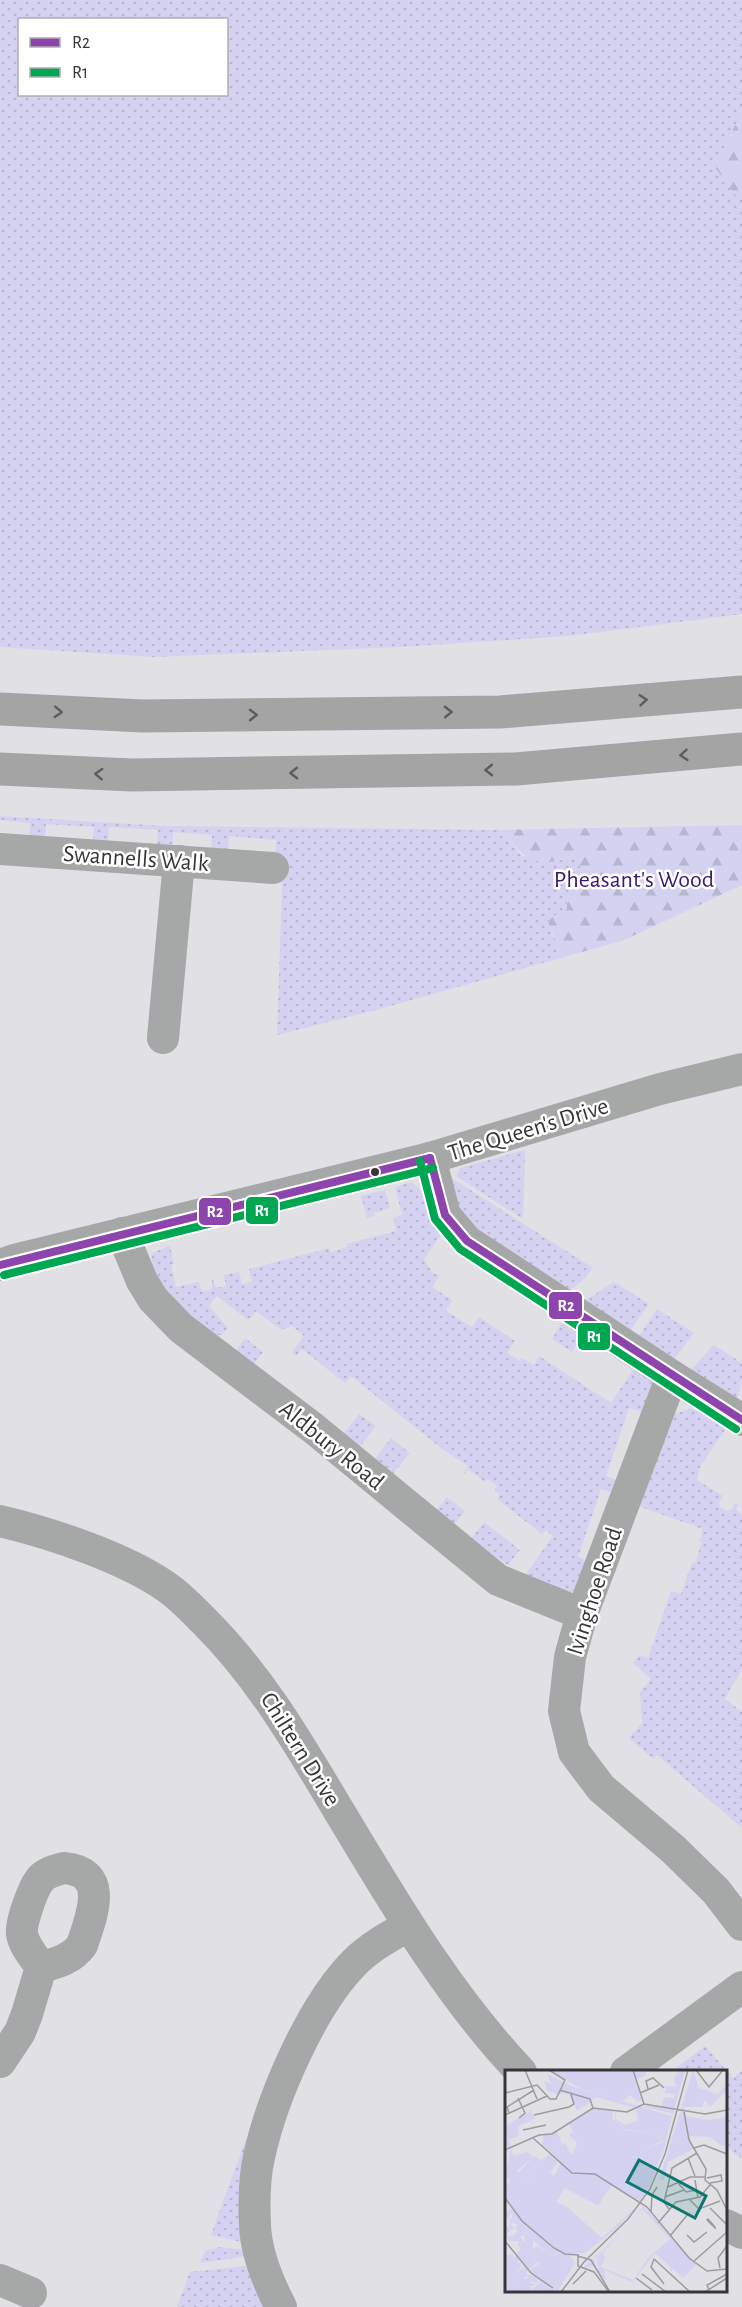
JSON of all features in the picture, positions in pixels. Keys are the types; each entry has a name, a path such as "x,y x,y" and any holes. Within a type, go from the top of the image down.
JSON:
{"highway":[{"path":"0,709 143,716 500,712 742,692"},
{"path":"0,769 132,776 516,769 742,749"}],"street":[{"name":"Swannells Walk","path":"0,849 273,868"},
{"path":"163,1038 179,861"},
{"name":"The Queen's Drive","path":"0,1265 430,1158 660,1089 742,1069"},
{"path":"430,1158 445,1215 467,1241 742,1420"},
{"name":"Aldbury Road","path":"122,1233 142,1281 168,1316 181,1328 313,1428 498,1580 582,1614"},
{"name":"Ivinghoe Road","path":"672,1376 582,1614 570,1657 564,1711 574,1752 601,1788 673,1849 716,1891 742,1925"},
{"name":"Chiltern Drive","path":"0,1521 61,1539 147,1576 169,1589 221,1638 252,1673 280,1712 408,1926 474,2018 519,2070"},
{"path":"281,2307 261,2259 255,2226 255,2189 259,2157 276,2103 301,2043 328,1994 356,1961 408,1926"},
{"path":"0,2062 20,2032 41,1967"},
{"path":"629,2070 742,1987"},
{"path":"727,2226 742,2233"},
{"path":"0,2280 31,2293"}],"green space":[{"path":"0,0 742,0 742,614 568,636 400,647 154,657 0,647"},
{"path":"742,111 742,192 736,196 715,167"},
{"path":"0,816 164,826 500,830 522,856 562,860 573,854 580,866 581,879 567,896 567,909 551,931 558,945 557,959 376,1010 277,1035 283,857 275,856 276,840 229,836 228,853 211,851 212,835 173,832 172,848 157,847 158,830 109,827 108,843 93,842 94,827 46,824 45,839 29,838 30,823 0,820"},
{"name":"Pheasant's Wood","path":"742,825 742,885 622,941 557,959 558,945 548,922 554,915 561,915 567,909 569,891 573,884 581,879 580,866 573,854 549,862 532,859 516,848 500,830"},
{"path":"525,1150 523,1219 456,1176 460,1168"},
{"path":"450,1177 593,1268 567,1293 464,1222"},
{"path":"412,1182 422,1192 440,1236 424,1259 432,1272 439,1276 432,1287 452,1300 446,1311 472,1327 479,1317 515,1341 507,1353 520,1361 522,1358 534,1365 539,1356 611,1403 634,1368 651,1380 647,1413 629,1408 606,1476 618,1481 614,1493 601,1489 578,1557 595,1563 577,1590 570,1593 526,1574 553,1536 546,1530 542,1534 497,1499 500,1495 494,1489 497,1486 488,1479 485,1482 468,1469 463,1475 468,1466 441,1448 351,1376 345,1383 302,1349 296,1356 292,1352 304,1336 292,1326 281,1330 256,1311 248,1320 217,1296 209,1306 228,1328 221,1335 215,1335 183,1310 156,1278 152,1266 152,1253 170,1246 176,1287 199,1282 202,1292 212,1289 212,1278 216,1288 226,1286 224,1275 239,1272 242,1284 252,1282 249,1269 329,1248 331,1252 347,1247 347,1244 396,1231 393,1218 402,1215 395,1187"},
{"path":"385,1190 390,1208 367,1218 361,1196"},
{"path":"614,1282 649,1304 629,1332 583,1302"},
{"path":"657,1309 694,1333 672,1362 637,1339"},
{"path":"562,1323 582,1336 572,1352 552,1339"},
{"path":"245,1338 263,1352 252,1366 235,1352"},
{"path":"714,1345 742,1363 742,1382 736,1400 689,1372"},
{"path":"690,1408 726,1428 700,1467 697,1480 723,1496 719,1502 720,1507 727,1511 731,1510 736,1503 739,1505 736,1510 742,1514 742,1669 725,1699 742,1712 742,1828 657,1755 653,1759 629,1738 642,1723 640,1692 651,1679 633,1663 639,1655 648,1658 671,1591 681,1594 702,1542 700,1541 703,1529 638,1506 674,1415"},
{"path":"359,1414 376,1426 357,1450 341,1437"},
{"path":"391,1438 410,1453 391,1476 373,1462"},
{"path":"447,1497 465,1511 453,1526 436,1511"},
{"path":"484,1522 520,1550 508,1565 470,1540"},
{"path":"705,2046 726,2070 673,2070"},
{"path":"727,2071 733,2078 742,2071 742,2155 740,2159 727,2146"},
{"path":"252,2133 250,2244 211,2235 246,2139"},
{"path":"220,2247 247,2250 248,2256 200,2263 205,2251"},
{"path":"254,2265 271,2307 177,2307 190,2272"}],"transit line":[{"name":"R2","path":"430,1158 445,1215 467,1241 742,1420"},
{"name":"R2","path":"0,1265 430,1158"},
{"name":"R1","path":"420,1161 435,1219 460,1249 736,1429"},
{"name":"R1","path":"4,1275 433,1168"}]}
